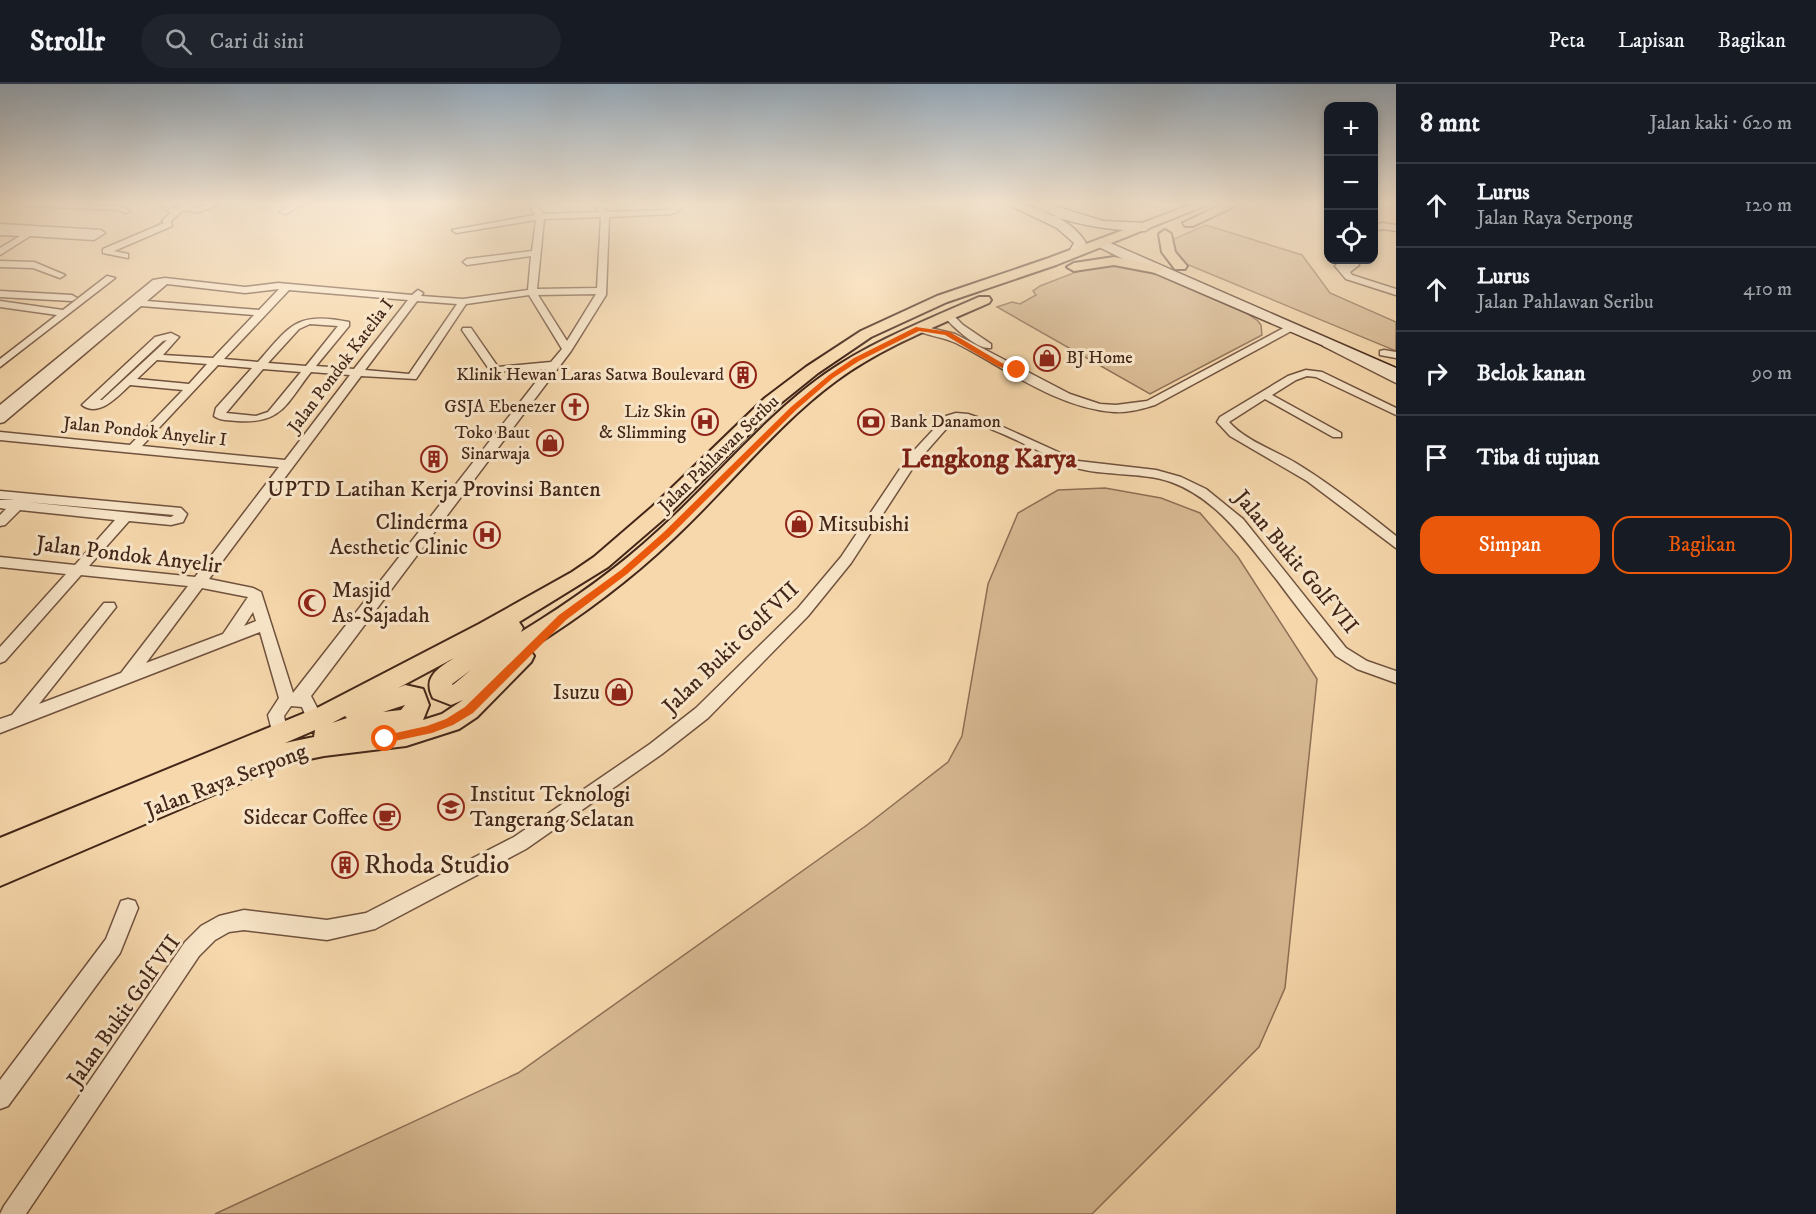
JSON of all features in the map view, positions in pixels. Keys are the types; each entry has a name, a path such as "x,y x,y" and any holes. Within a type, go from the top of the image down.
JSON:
{"main road":[{"name":"Jalan Pahlawan Seribu","path":"563,617 624,572 667,534 793,408 831,377 887,343 918,328 1080,257"},
{"path":"1134,257 1156,269 1396,373"},
{"path":"1159,257 1222,286 1392,355"},
{"path":"1170,257 1180,266"},
{"name":"Jalan Pahlawan Seribu","path":"543,597 579,576 617,549 659,512 771,402 841,350 909,312 1075,259"},
{"path":"1075,259 1114,261 1156,269"},
{"path":"1209,292 1199,284 1204,281 1222,286"},
{"path":"543,597 500,639 443,678 440,682 441,691 451,695 462,691 513,648 563,617"},
{"name":"Jalan Raya Serpong","path":"0,873 281,744 321,716 487,630 543,597"},
{"name":"Jalan Raya Serpong","path":"0,851 281,744 324,745 406,736 450,722 469,710 490,691 563,617"},
{"path":"281,744 342,728 406,719 415,713 417,705 415,696 405,695 352,712 321,716"}],"street":[{"path":"467,262 507,257"},
{"path":"536,257 532,292 567,349"},
{"path":"289,702 567,349 598,303 603,257"},
{"path":"0,259 38,261 34,266"},
{"path":"0,264 34,266 60,275"},
{"path":"1345,271 1346,275 1359,281 1396,292"},
{"path":"0,351 110,278"},
{"path":"0,364 92,281"},
{"path":"0,420 155,282 165,281 245,290 286,287 418,293 463,302 532,292 601,291"},
{"path":"132,449 286,287"},
{"name":"Jalan Pondok Katelia I","path":"128,677 418,293"},
{"path":"0,294 72,298"},
{"path":"154,357 412,377 463,302"},
{"path":"0,411 134,303 261,313"},
{"path":"0,304 60,312"},
{"path":"948,315 959,327 1012,363 1017,370"},
{"path":"309,321 345,324 308,370 272,414 220,410 295,327 309,321"},
{"path":"918,328 947,334 1000,365 1017,370 1073,400 1108,407 1140,407 1291,327"},
{"path":"467,330 495,370 555,365"},
{"path":"174,337 128,382 105,404 88,405 159,339 174,337"},
{"path":"1317,338 1345,356 1396,380"},
{"path":"1396,412 1312,373 1292,378 1224,419 1225,425 1328,490 1396,543"},
{"path":"128,382 190,387"},
{"path":"1264,395 1337,435"},
{"name":"Jalan Bukit Golf VII","path":"12,1214 192,949 208,933 226,922 244,920 327,930 368,922 520,843 646,756 702,713 803,612 846,560 912,460 950,418 964,416 990,425 1075,464 1156,474 1177,480 1202,492 1238,522 1341,652 1362,665 1396,677"},
{"name":"Jalan Pondok Anyelir I","path":"0,436 132,449 283,469"},
{"name":"Jalan Pondok Anyelir I","path":"0,443 283,469"},
{"path":"0,495 21,502"},
{"path":"0,522 21,502"},
{"path":"0,504 21,502 176,511 181,514 178,519 171,521 78,507"},
{"path":"0,657 126,516"},
{"name":"Jalan Pondok Anyelir","path":"0,562 198,582 256,591"},
{"path":"256,591 289,702"},
{"path":"228,638 256,591"},
{"path":"17,720 109,607"},
{"path":"0,726 265,624"},
{"name":"Jalan Raya Serpong","path":"281,744 276,715 289,702 307,701 321,716"},
{"path":"0,1098 112,946 128,908"}],"shaded area":[{"path":"1178,257 1303,257 1330,293 1396,322 1396,351 1184,263"},
{"path":"1117,264 1153,272 1242,310 1258,321 1262,335 1150,394 997,307 1012,302 1020,304 1036,295 1033,291 1040,286 1089,267"},
{"path":"1105,488 1161,498 1200,513 1238,557 1317,679 1285,988 1259,1047 1092,1214 215,1214 518,1073 867,825 948,762 962,736 988,584 1018,513 1058,490"}],"place":[{"name":"BJ Home","path":"1047,358"},
{"name":"Klinik Hewan Laras Satwa Boulevard","path":"743,375"},
{"name":"GSJA Ebenezer","path":"575,407"},
{"name":"Liz Skin & Slimming","path":"705,422"},
{"name":"Bank Danamon","path":"871,422"},
{"name":"Toko Baut Sinarwaja","path":"550,443"},
{"name":"UPTD Latihan Kerja Provinsi Banten","path":"434,459"},
{"name":"Mitsubishi","path":"799,524"},
{"name":"Clinderma Aesthetic Clinic","path":"487,535"},
{"name":"Masjid As-Sajadah","path":"312,603"},
{"name":"Isuzu","path":"619,692"},
{"name":"Institut Teknologi Tangerang Selatan","path":"451,807"},
{"name":"Sidecar Coffee","path":"387,817"},
{"name":"Rhoda Studio","path":"345,865"}],"district":[{"name":"Lengkong Karya","path":"989,459"}],"route":[{"path":"385,739 428,730 450,722 469,710 563,617 624,572 667,534 793,408 831,377 857,360 918,328 947,334 1000,365 1017,370"}]}
